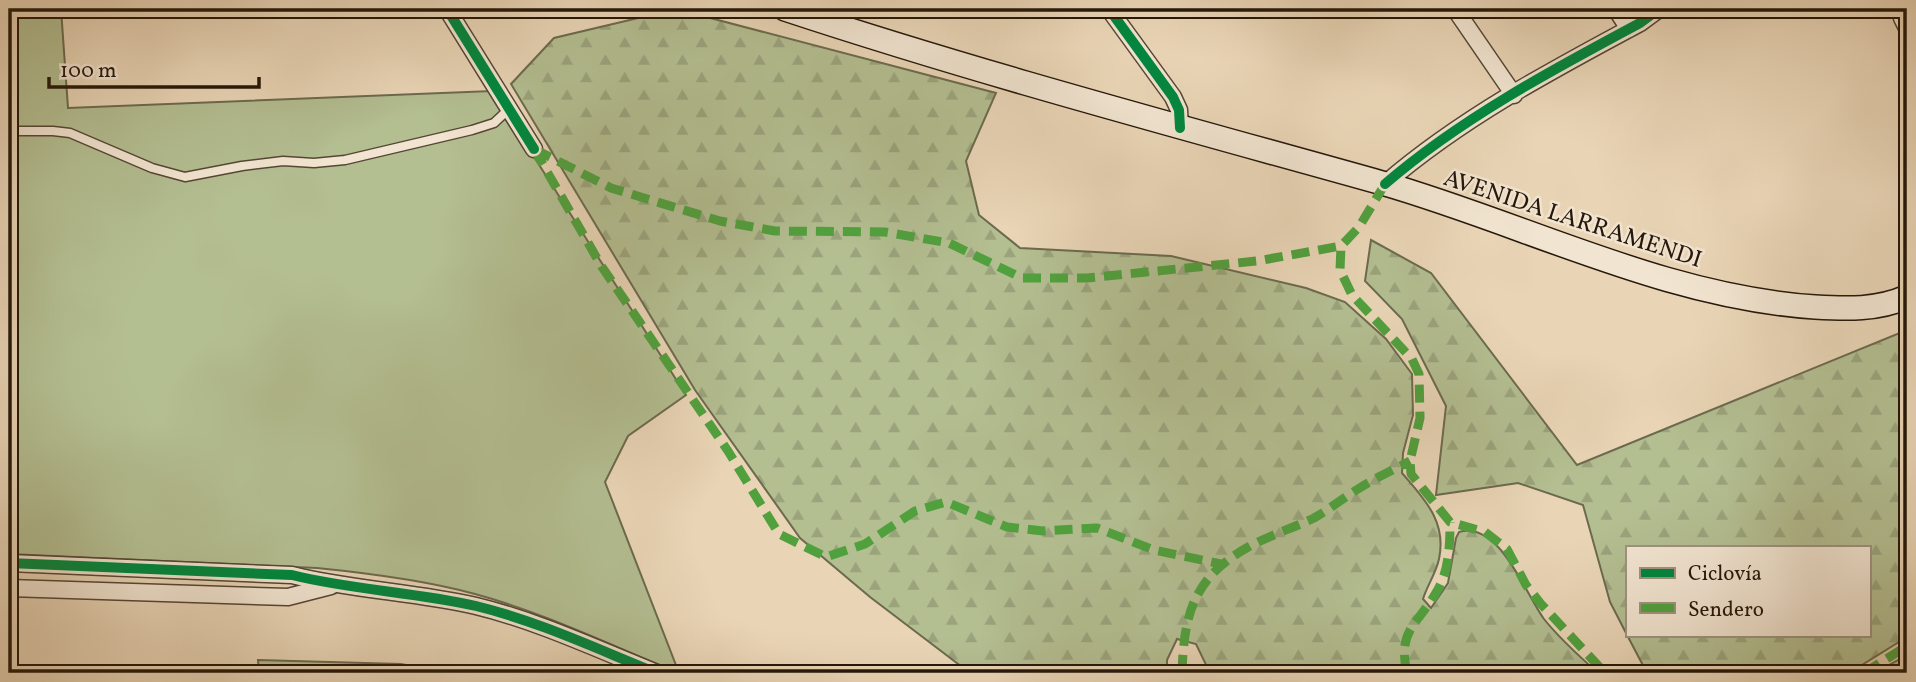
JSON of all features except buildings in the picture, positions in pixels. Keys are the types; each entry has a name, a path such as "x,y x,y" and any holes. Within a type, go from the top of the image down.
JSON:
{"main road":[{"name":"AVENIDA LARRAMENDI","path":"785,9 1180,128 1385,184 1661,277 1720,293 1785,305 1828,308 1875,307 1907,298"}],"street":[{"path":"447,9 534,149"},
{"path":"1109,9 1173,97 1179,110 1180,128"},
{"path":"1455,9 1514,95"},
{"path":"1616,9 1629,29"},
{"path":"1385,184 1414,159 1514,95 1659,9"},
{"path":"9,563 292,575 334,585 396,591 478,607 546,628 657,673"},
{"path":"9,588 288,597 334,585"}],"lane":[{"path":"9,131 70,133 152,168 185,177 283,161 314,163 345,160 472,130 494,123 509,110"}],"green space":[{"path":"9,9 61,9 68,108 492,91 686,395 628,436 605,482 679,673 527,611 457,589 418,581 317,568 9,554"},
{"path":"676,9 996,93 966,161 979,215 1020,248 1171,256 1306,288 1345,302 1386,339 1412,374 1413,415 1403,453 1402,473 1432,512 1440,533 1441,545 1438,564 1423,599 1431,608 1448,583 1459,532 1473,531 1498,547 1544,619 1598,673 1210,673 1196,644 1177,639 1167,660 1167,673 970,673 870,597 800,538 695,390 511,84 554,38"},
{"path":"1371,240 1431,273 1577,465 1907,330 1907,637 1849,673 1647,673 1628,636 1870,636 1870,546 1626,546 1626,633 1610,602 1583,505 1518,483 1436,495 1446,406 1402,319 1365,281"},
{"path":"1907,655 1907,673 1875,673"},
{"path":"258,660 401,664 447,673 259,673"}],"marked path":[{"path":"534,149 602,267 728,451 779,534 826,557 865,544 915,511 946,502 1007,527 1043,531 1097,528 1154,550 1221,564"},
{"path":"534,149 611,188 720,221 775,231 885,232 949,243 1022,278 1087,278 1257,261 1341,246"},
{"path":"1385,184 1359,227 1341,246 1340,270 1352,295 1412,359 1419,374 1420,418 1410,461 1411,474 1450,522 1485,532 1507,549 1526,585 1541,604 1605,673"},
{"path":"1182,673 1190,614 1204,584 1216,570 1250,546 1314,518 1364,485 1410,461"},
{"path":"1407,673 1407,637 1437,591 1444,575 1450,522"},
{"path":"1864,673 1907,646"}],"cycle path":[{"path":"447,9 534,149"},
{"path":"1109,9 1173,97 1179,110 1180,128"},
{"path":"1385,184 1475,117 1540,77 1640,23 1659,9"},
{"path":"9,563 292,575 453,601 522,619 657,673"}]}
